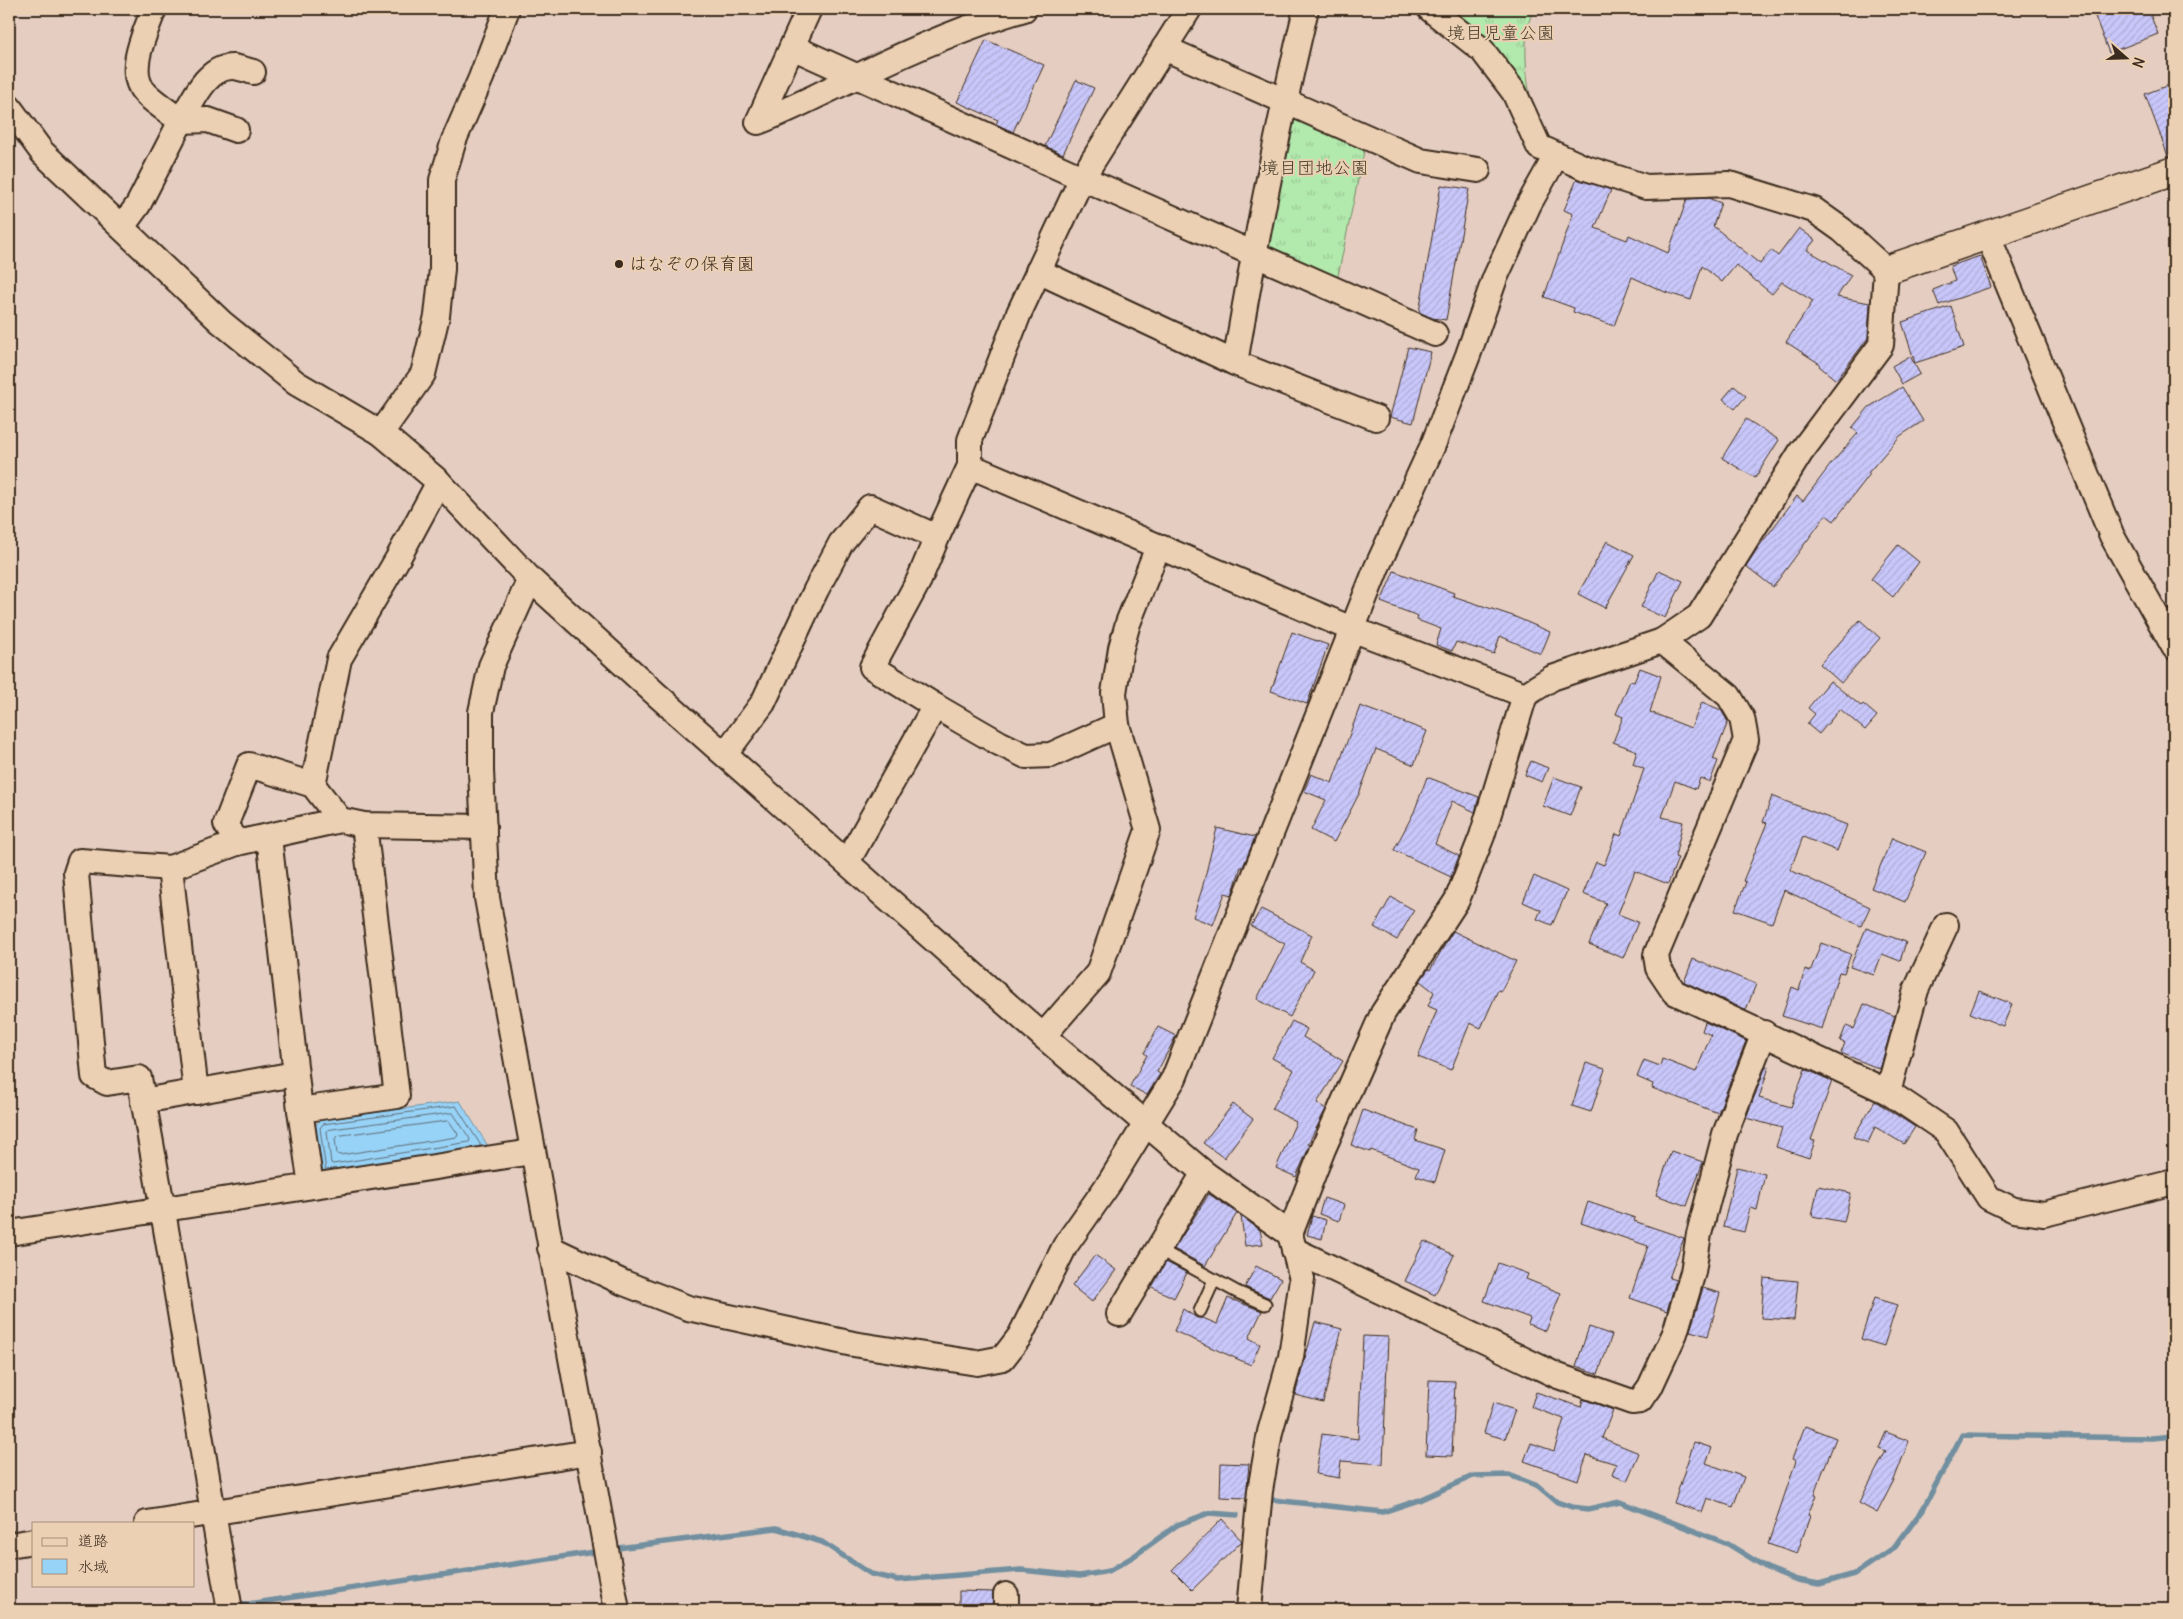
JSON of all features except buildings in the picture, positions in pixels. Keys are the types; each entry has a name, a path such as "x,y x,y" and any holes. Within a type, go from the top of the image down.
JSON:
{"street":[{"path":"154,9 136,58 138,80 143,92 181,121 208,120 236,130"},
{"path":"381,433 423,374 437,316 442,269 442,180 454,140 481,78 507,9"},
{"path":"809,9 758,122 782,114 858,76 1000,13 1024,9"},
{"path":"1117,726 1051,755 1026,756 935,706 872,667 919,580 936,536 970,466 970,440 1019,312 1082,178 1189,9"},
{"path":"1235,363 1253,253 1284,101 1306,9"},
{"path":"1430,9 1482,50 1514,92 1538,147 1583,167 1646,187 1730,184 1814,210 1842,230 1886,270"},
{"path":"792,46 1082,178 1435,334"},
{"path":"1164,48 1421,161 1478,170"},
{"path":"122,227 138,205 181,121 207,80 218,70 232,67 253,72"},
{"path":"9,107 42,152 221,322 296,384 381,433 439,482 530,579 725,754 1043,1036 1204,1172 1292,1242 1558,1376 1632,1402 1640,1401 1650,1387 1675,1333 1693,1272 1699,1234 1725,1134 1764,1033"},
{"path":"550,1248 624,1283 688,1308 853,1344 977,1363 1003,1358 1020,1336 1065,1246 1110,1182 1174,1078 1354,630 1377,567 1433,445 1495,278 1529,204 1556,156"},
{"path":"1886,270 2174,172"},
{"path":"1988,236 2112,536 2174,647"},
{"path":"1250,1610 1260,1491 1270,1432 1291,1357 1302,1279 1292,1242 1323,1149 1383,1013 1457,900 1482,836 1525,695 1552,678 1662,642 1699,616 1800,452 1881,346 1886,270"},
{"path":"1038,271 1235,363 1376,418"},
{"path":"970,466 1354,630 1525,695"},
{"path":"312,786 339,659 398,558 439,482"},
{"path":"725,754 763,703 816,590 842,543 870,507 936,536"},
{"path":"1043,1036 1098,973 1148,830 1117,726 1114,693 1121,648 1128,623 1158,547"},
{"path":"530,579 491,666 481,712 481,771 487,898 617,1610"},
{"path":"1662,642 1729,696 1742,718 1746,740 1656,955 1658,968 1674,992 1888,1092 1946,1131 1989,1198 2014,1210 2044,1214 2174,1182"},
{"path":"847,862 935,706"},
{"path":"236,843 226,824 249,765 312,786 340,820"},
{"path":"230,1610 212,1512 164,1209 139,1078 108,1083 94,1076 76,874 80,861 170,868 236,843 340,820 364,825 484,827"},
{"path":"300,1110 398,1096 364,825"},
{"path":"269,836 295,1074 310,1186"},
{"path":"170,868 196,1092"},
{"path":"1888,1092 1916,990 1946,925"},
{"path":"143,1101 295,1074"},
{"path":"9,1233 532,1152"},
{"path":"1119,1314 1204,1172"},
{"path":"152,1522 589,1452"},
{"path":"9,1545 32,1541"}],"lane":[{"path":"1158,1249 1214,1280 1265,1304"},
{"path":"1200,1311 1214,1280"}],"green space":[{"name":"境目児童公園","path":"1430,9 1535,9 1528,27 1526,40 1526,66 1531,100 1520,106"},
{"name":"境目団地公園","path":"1284,101 1367,137 1335,290 1253,253"}],"water":[{"path":"460,1101 491,1151 321,1177 315,1126 320,1120"}],"waterway":[{"path":"1274,1500 1383,1512 1419,1500 1473,1476 1509,1475 1538,1486 1557,1502 1572,1507 1588,1509 1620,1502 1728,1544 1767,1568 1797,1580 1819,1584 1855,1574 1895,1547 1923,1509 1962,1435 2152,1438 2174,1436"},
{"path":"610,1549 776,1528 822,1542 871,1574 898,1580 1021,1570 1080,1576 1109,1571 1134,1556 1177,1525 1209,1513 1237,1515"},
{"path":"235,1606 601,1551"},
{"path":"205,1610 223,1608"}],"place":[{"name":"はなぞの保育園","path":"619,264"}]}
